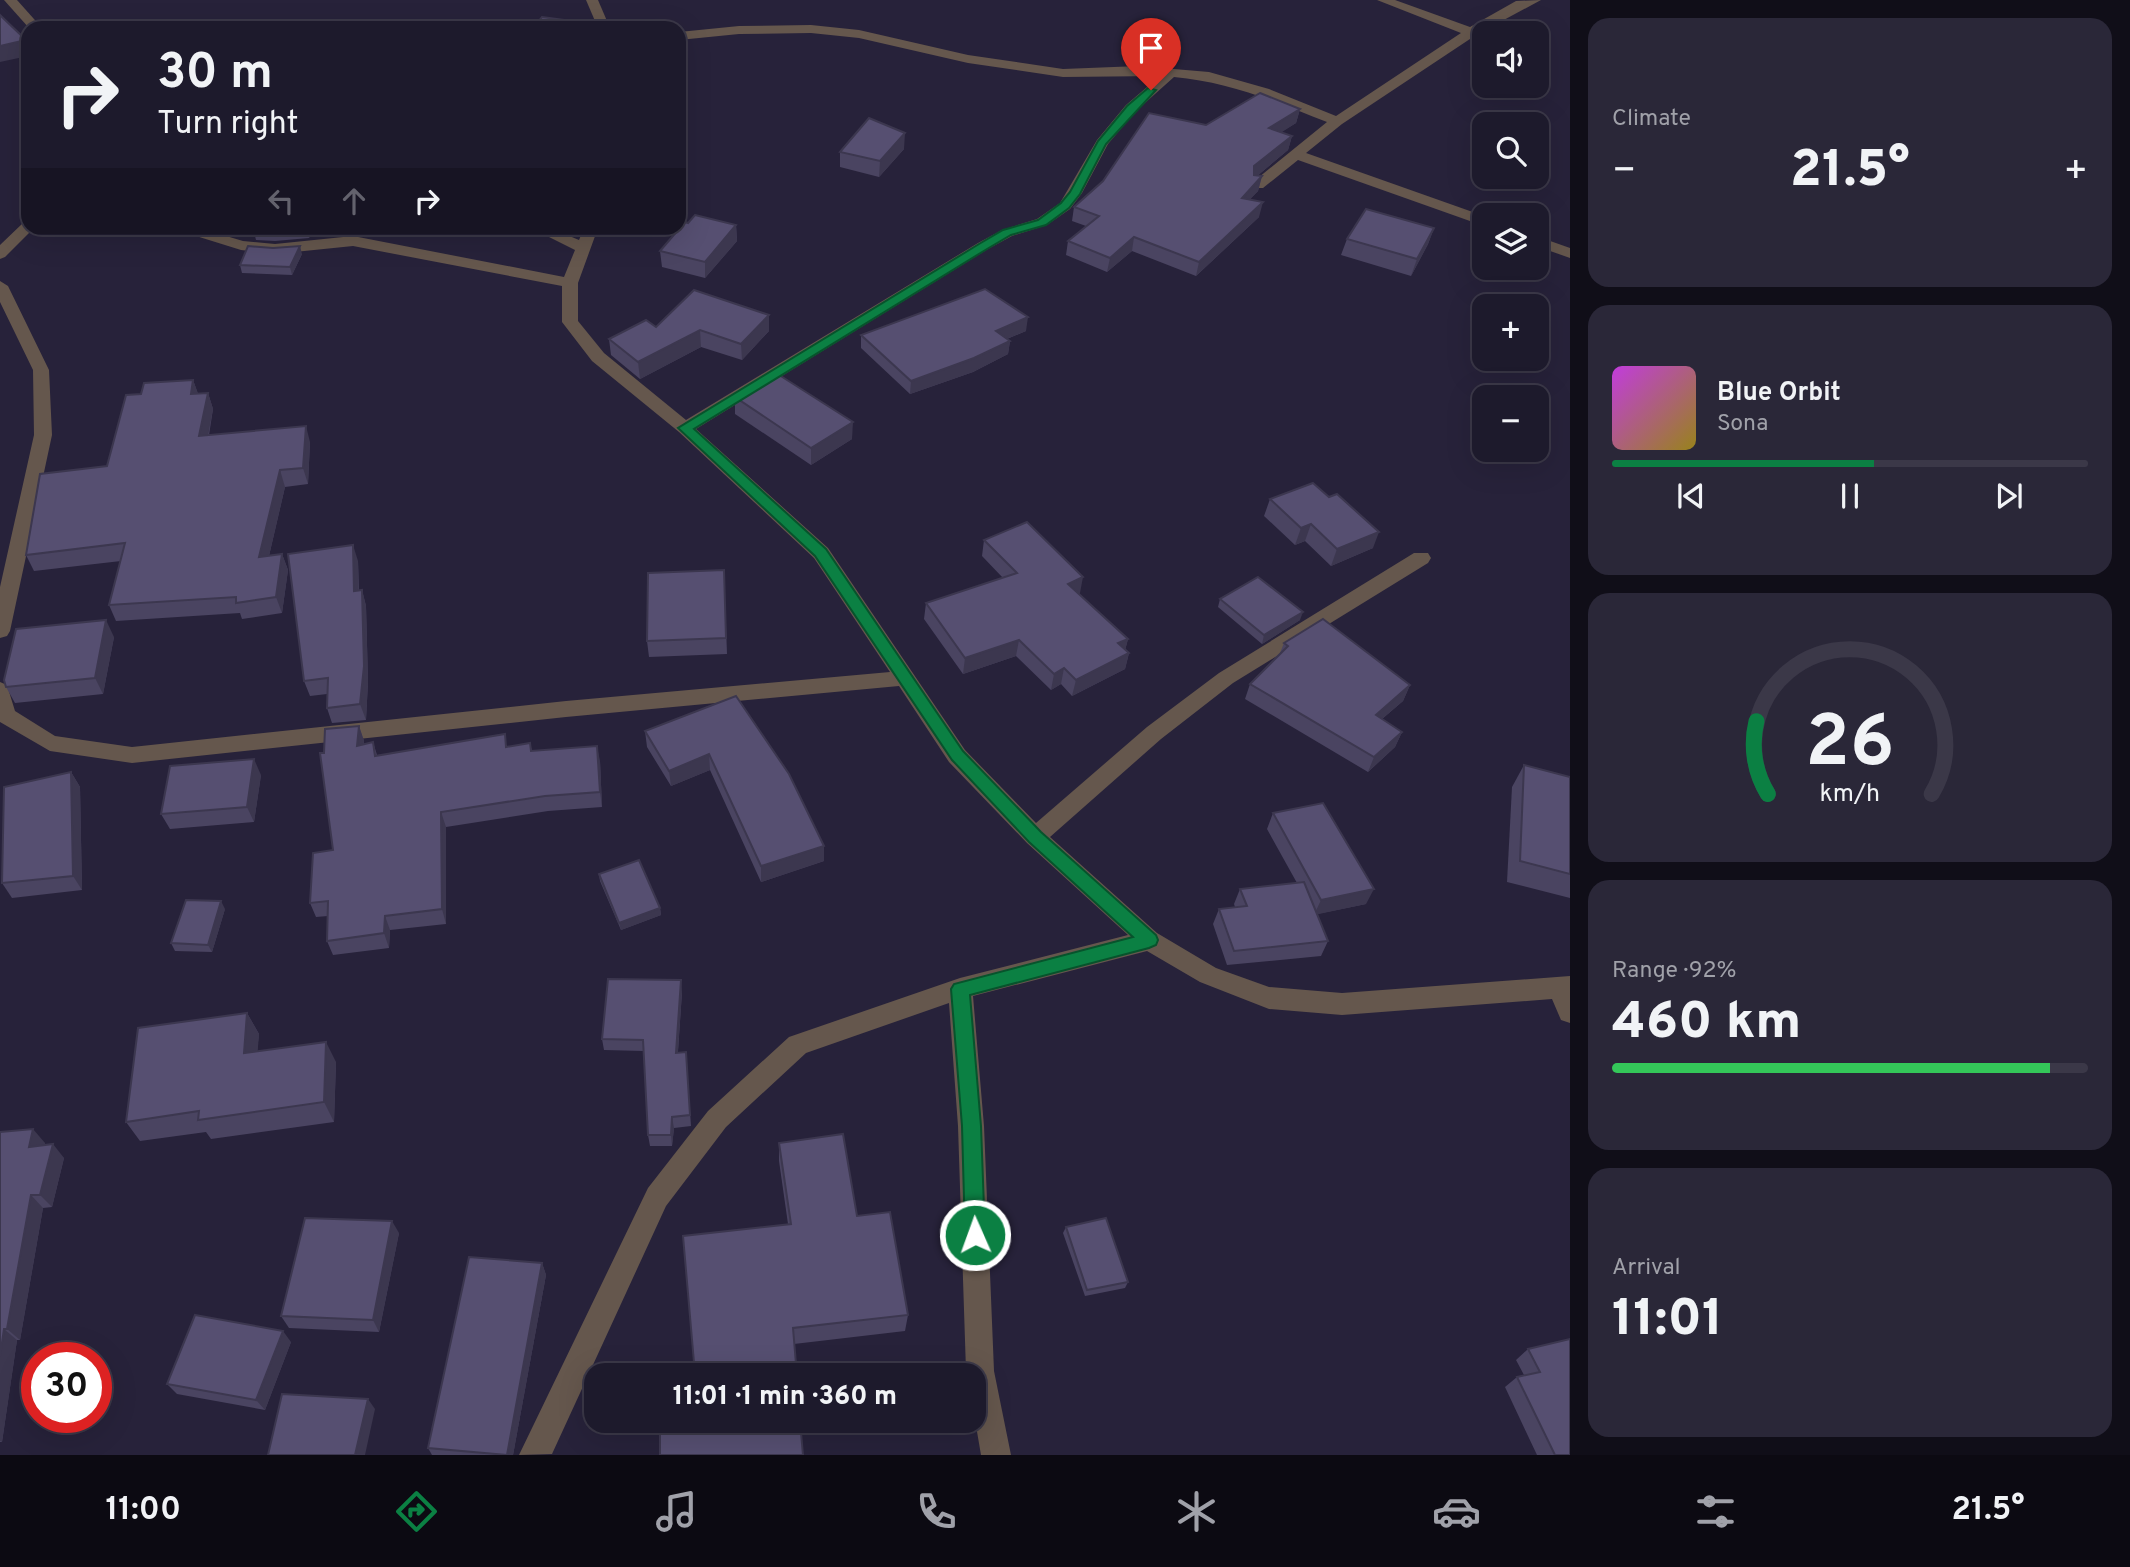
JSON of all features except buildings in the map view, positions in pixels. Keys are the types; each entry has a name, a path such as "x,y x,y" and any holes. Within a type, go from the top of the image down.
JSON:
{"street":[{"path":"10,0 30,21"},
{"path":"592,0 601,21"},
{"path":"1383,0 1471,32"},
{"path":"1258,185 1338,121 1471,32 1520,4 1535,0"},
{"path":"686,35 739,30 811,29 859,34 968,59 1063,73 1139,70 1209,76 1253,89 1338,121"},
{"path":"685,428 983,246 1007,233 1042,222 1049,217 1075,194 1102,143 1124,117 1172,72"},
{"path":"1296,154 1472,217"},
{"path":"0,254 21,233"},
{"path":"208,235 241,245 275,248 353,241 570,283"},
{"path":"554,235 583,248"},
{"path":"588,235 570,283 570,321 598,358 685,428 821,553 957,756 1035,837 1149,940 1208,975 1269,998 1342,1004 1565,987 1570,1012"},
{"path":"1549,245 1570,253"},
{"path":"0,286 41,370 43,435 0,631"},
{"path":"1035,837 1154,733 1226,678 1421,558"},
{"path":"0,690 5,715 50,743 132,755 566,709 907,678"},
{"path":"534,1455 542,1444 657,1197 716,1119 798,1045 960,989 1149,940"},
{"path":"960,989 971,1126 981,1371 996,1455"}],"route":[{"path":"975,1235 971,1126 960,989 1149,940 1035,837 957,756 821,553 685,428 983,246 1007,233 1042,222 1065,206 1075,194 1102,143 1131,108 1151,90"}]}
